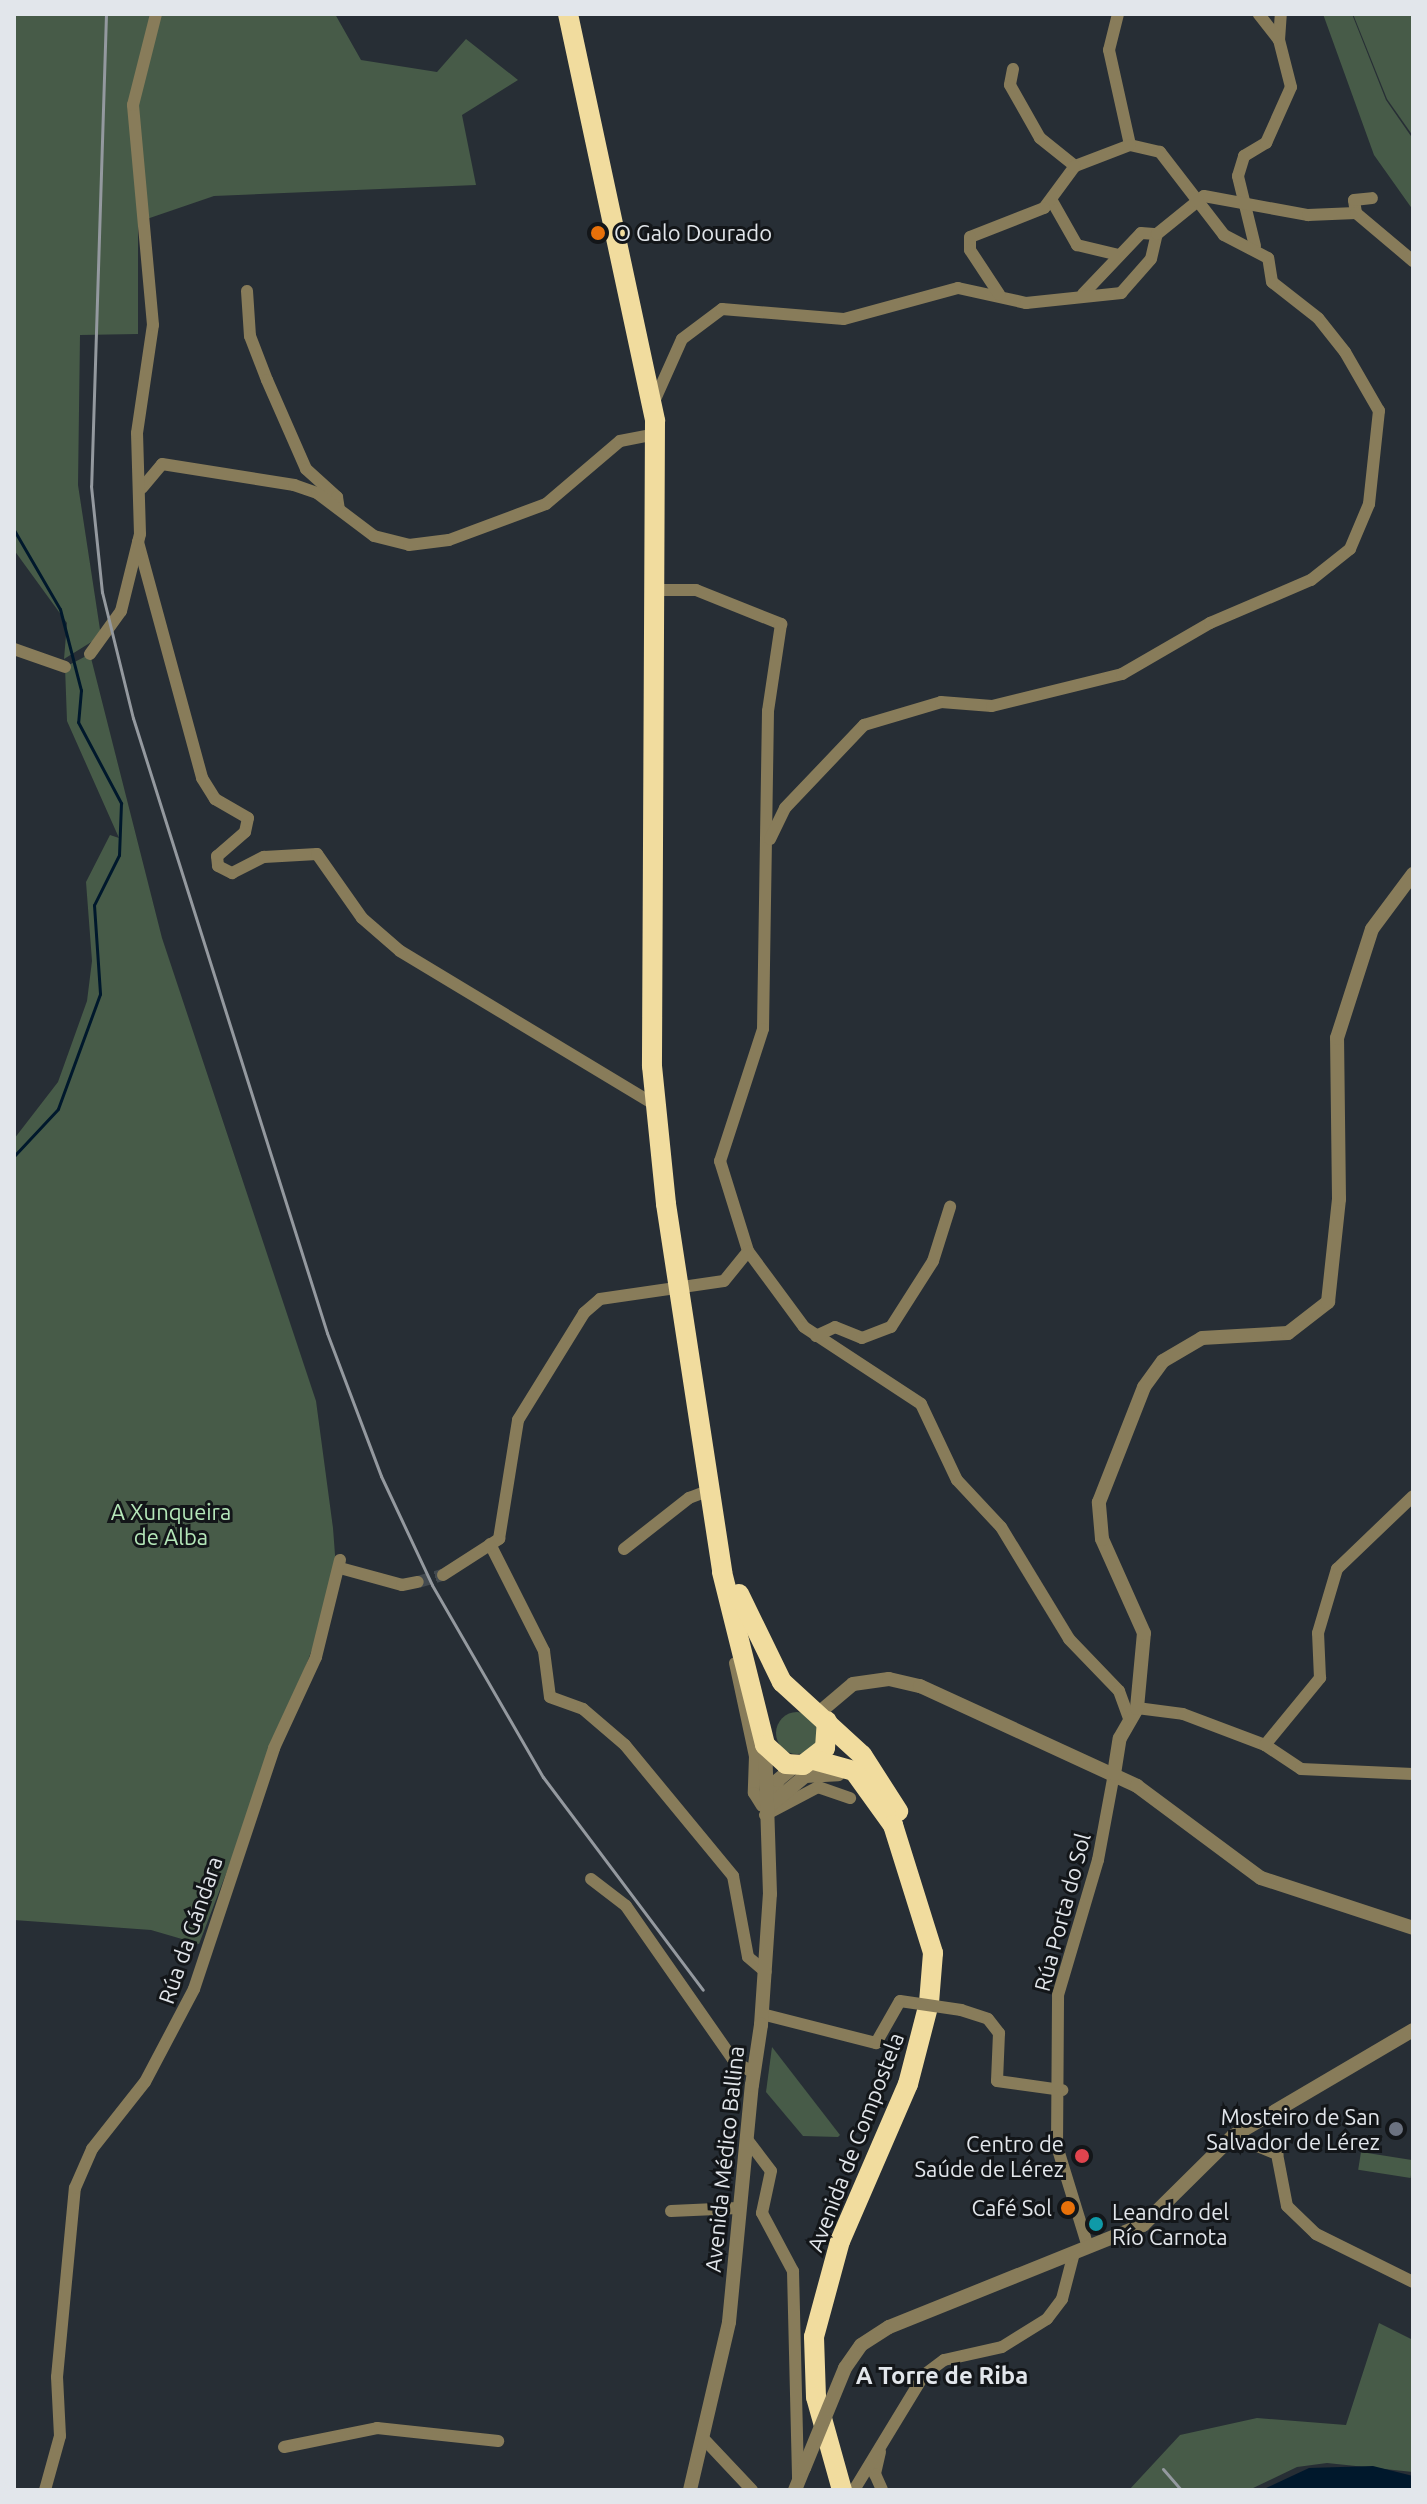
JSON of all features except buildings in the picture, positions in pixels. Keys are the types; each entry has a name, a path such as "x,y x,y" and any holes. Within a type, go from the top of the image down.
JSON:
{"highway":[{"path":"568,14 652,406 655,434 654,1104 679,1286 732,1613 764,1737 805,1763 829,1739 824,1716"},
{"path":"714,1499 744,1610 782,1682 824,1716 885,1786 915,1844 933,1953"},
{"path":"764,1737 776,1707 802,1700"},
{"name":"Avenida de Compostela","path":"805,1763 837,1762 868,1786 916,1880 933,1953 929,2003 908,2084 840,2241 814,2337 816,2397 842,2490"}],"street":[{"path":"90,654 121,611 138,542 142,488 137,433 153,325 133,105 156,14"},
{"path":"1118,14 1109,50 1130,145"},
{"path":"1259,14 1279,40"},
{"path":"1255,246 1249,204 1238,176 1244,156 1266,143 1291,87 1279,40 1281,14"},
{"path":"1013,69 1010,85 1040,138 1075,166"},
{"path":"770,839 785,808 864,725 941,702 992,706 1122,674 1210,623 1311,580 1350,549 1379,460 1379,411 1345,352 1318,318 1272,282 1268,258 1255,246 1224,235 1160,152 1130,145 1075,166 1052,201 970,237 970,250 999,294"},
{"path":"652,406 682,339 722,309 844,319 920,293 999,294 1026,303 1083,294 1121,293 1151,259 1157,234 1196,200 1218,194 1249,204 1308,215 1356,213"},
{"path":"1372,198 1354,200 1356,213 1413,261"},
{"path":"1052,201 1077,245 1119,255"},
{"path":"1083,294 1141,233 1157,234"},
{"path":"247,291 250,336 267,380 306,469 337,497 339,509"},
{"path":"142,488 154,468 178,464 294,485 339,509 392,544 449,540 546,504 620,441 655,434"},
{"path":"138,542 202,778 215,799 249,823 219,853 218,866 232,873 264,857 317,854 362,918 400,951 654,1104"},
{"path":"654,590 696,590 781,624 768,711 770,839 760,1052 720,1161 748,1251 782,1305 816,1336 921,1404 957,1480 1001,1527 1069,1639 1119,1691 1134,1714"},
{"path":"14,649 65,667"},
{"path":"1114,1774 1134,1714 1144,1633 1102,1539 1099,1502 1144,1387 1163,1361 1202,1338 1288,1333 1328,1302 1339,1199 1337,1038 1372,929 1413,874"},
{"path":"816,1336 835,1327 862,1338 891,1327 933,1261 950,1207"},
{"path":"443,1575 490,1544 510,1501 518,1420 584,1313 600,1299 724,1281 748,1251"},
{"path":"1265,1745 1320,1678 1318,1633 1337,1569 1413,1496"},
{"path":"624,1549 689,1498 714,1499"},
{"path":"490,1544 544,1651 550,1697 583,1709 625,1745 733,1876 748,1957 766,1972"},
{"name":"Rúa da Gándara","path":"45,2490 60,2436 57,2377 75,2188 92,2149 145,2082 194,1989 274,1748 316,1657 340,1564 402,1585 418,1582"},
{"path":"732,1613 754,1793 765,1814"},
{"path":"824,1716 853,1684 905,1682 1114,1774 1261,1878 1413,1928"},
{"path":"1134,1714 1173,1711 1265,1745 1301,1769 1413,1774"},
{"name":"Avenida Médico Ballina","path":"690,2490 729,2322 738,2208 762,2020 766,1972 764,1737"},
{"name":"Avenida Médico Ballina","path":"765,1814 778,1780 805,1763"},
{"path":"765,1814 816,1773 868,1786"},
{"name":"Rúa Porta do Sol","path":"1081,2250 1057,2146 1062,2090 1060,1980 1098,1860 1114,1774"},
{"path":"765,1814 818,1787 850,1798"},
{"path":"591,1879 626,1906 735,2062 753,2079"},
{"path":"762,2020 876,2043 900,2001 961,2010 988,2019 999,2033 997,2081 1062,2090"},
{"path":"799,2480 845,2368 878,2332 1143,2225 1233,2136 1413,2030"},
{"path":"1233,2136 1277,2154 1281,2191 1299,2218 1339,2248 1413,2282"},
{"path":"746,2138 771,2171 762,2213 793,2271 799,2480"},
{"path":"671,2211 738,2208"},
{"path":"854,2490 884,2432 930,2368 1002,2347 1047,2319 1062,2299 1081,2250"},
{"path":"284,2447 377,2428 498,2441"},
{"path":"882,2490 874,2469 884,2432"},
{"path":"702,2437 752,2490"}],"green space":[{"path":"14,14 335,14 361,60 437,72 466,39 518,80 462,115 476,185 214,196 138,222 138,334 80,335 78,485 101,636 64,659 67,623 14,550"},
{"path":"1323,14 1352,14 1386,100 1413,139 1413,210 1374,155"},
{"path":"1353,14 1413,14 1413,136 1387,99"},
{"name":"A Xunqueira de Alba","path":"90,654 162,938 316,1401 333,1528 336,1568 323,1621 199,1944 151,1930 14,1920 14,1139 58,1082 87,1001 92,961 86,882 110,835 119,838 67,721 65,667"},
{"path":"797,1712 812,1718 818,1733 812,1748 797,1754 782,1748 776,1733 782,1718"},
{"path":"772,2047 840,2135 838,2137 803,2136 766,2092"},
{"path":"1361,2152 1413,2160 1411,2178 1358,2170"},
{"path":"1379,2323 1413,2340 1413,2472 1327,2463 1297,2467 1249,2490 1129,2490 1180,2435 1257,2418 1346,2425"}],"water":[{"path":"1373,2466 1413,2476 1413,2490 1262,2490 1309,2468"}],"waterway":[{"path":"14,530 60,609 81,690 78,722 121,803 119,855 94,905 100,994 58,1109 14,1156"}],"tunnel":[{"path":"418,1582 443,1575"}],"railway":[{"path":"106,14 91,486 102,592 133,718 327,1333 381,1476 432,1585 543,1777 703,1990"},
{"path":"1163,2469 1181,2490"}],"place":[{"name":"O Galo Dourado","path":"598,233"},
{"name":"Mosteiro de San Salvador de Lérez","path":"1396,2129"},
{"name":"Centro de Saúde de Lérez","path":"1082,2156"},
{"name":"Café Sol","path":"1068,2208"},
{"name":"Leandro del Río Carnota","path":"1096,2224"}],"district":[{"name":"A Torre de Riba","path":"942,2376"}]}
